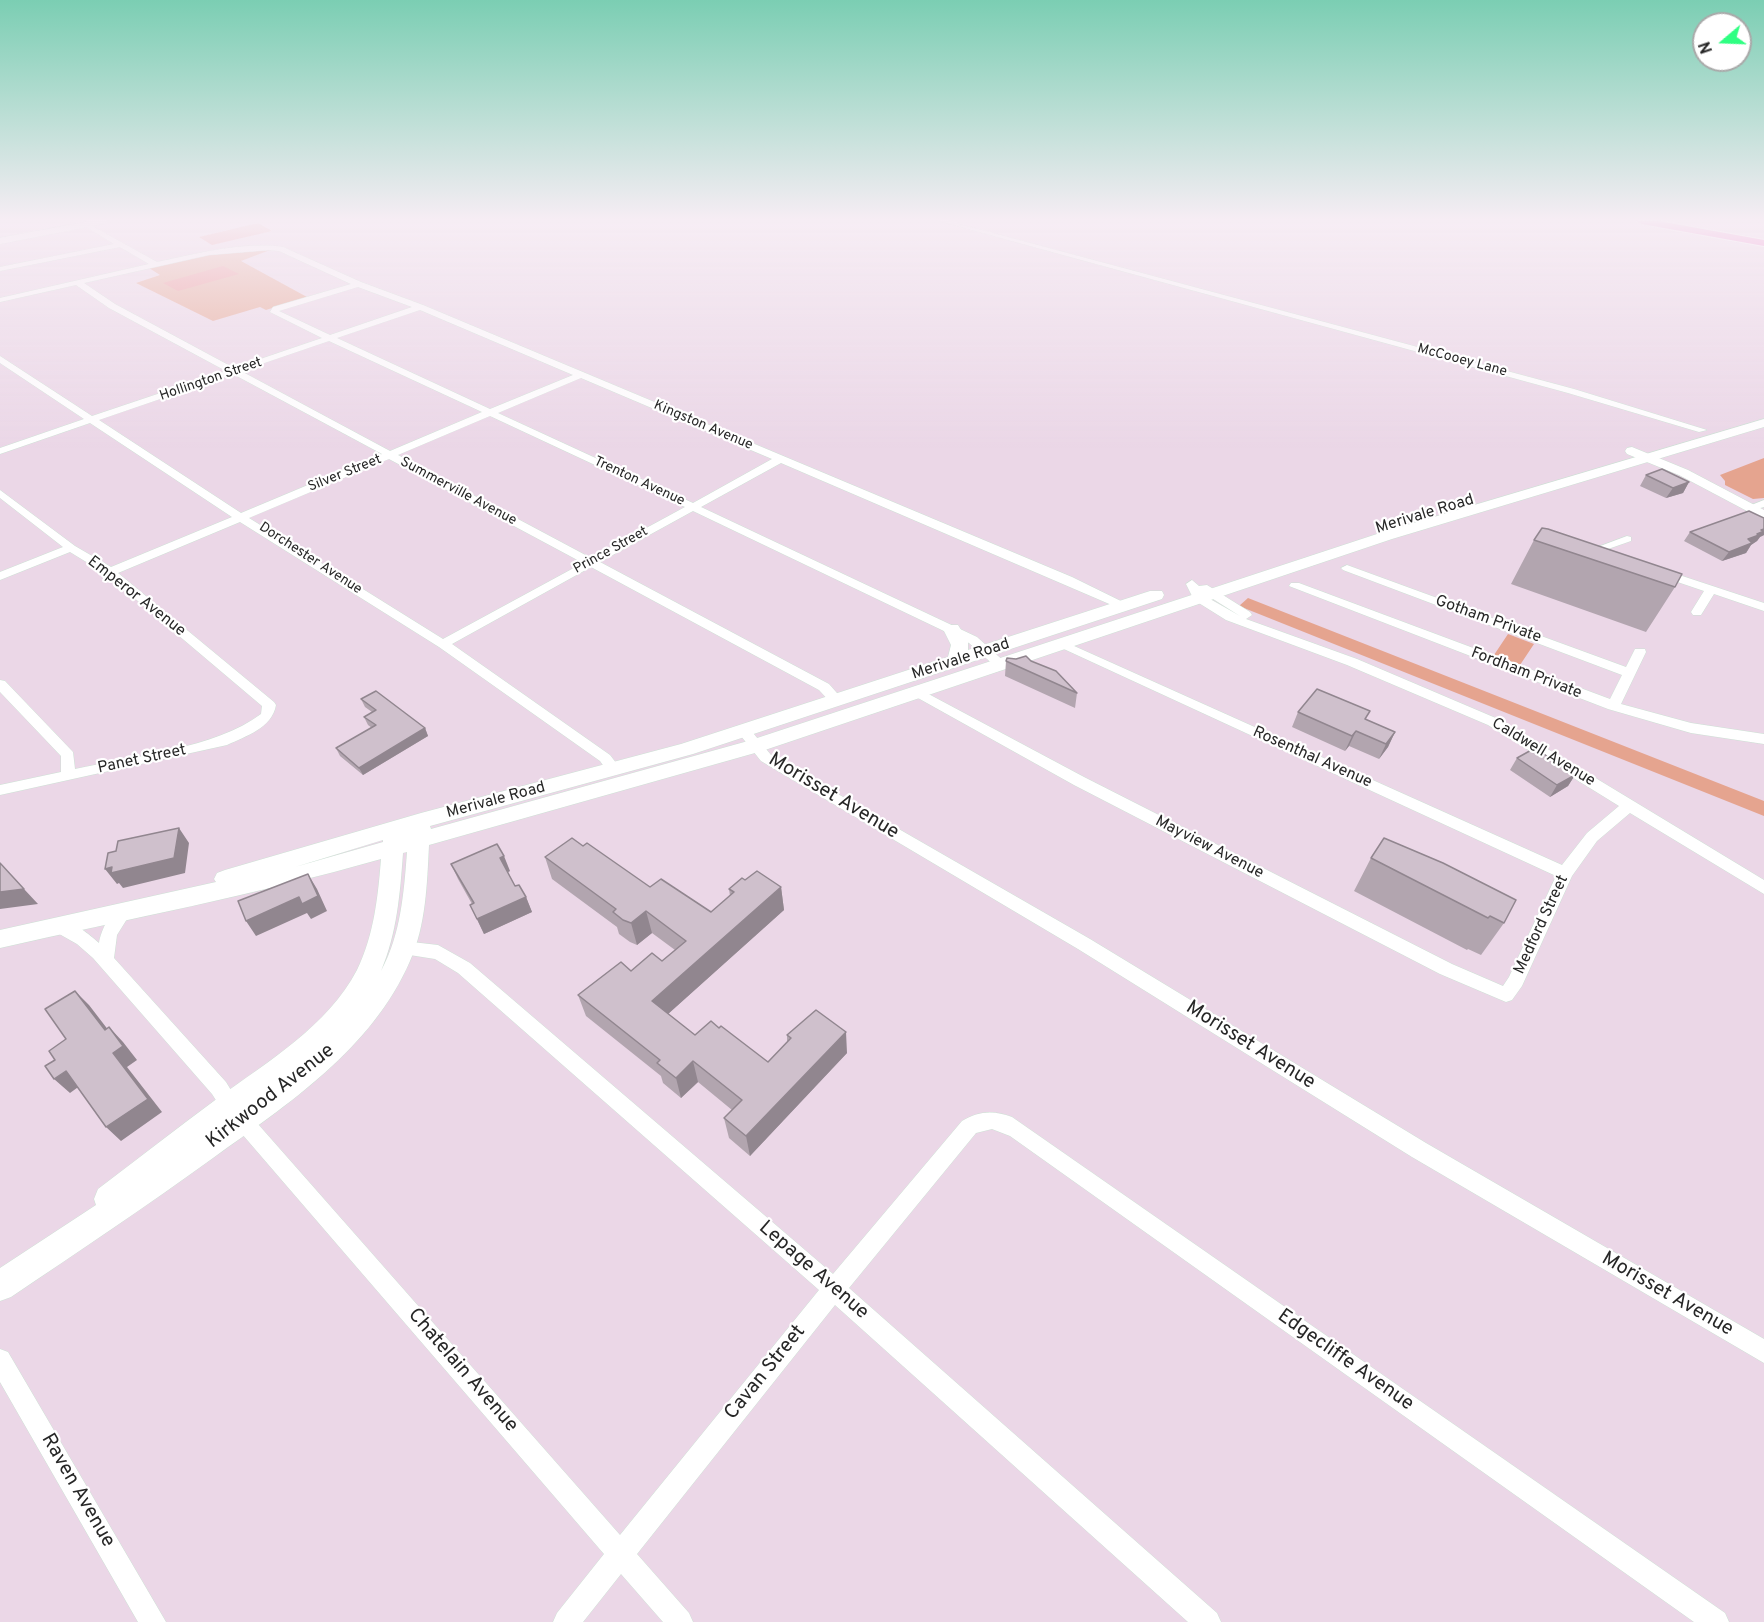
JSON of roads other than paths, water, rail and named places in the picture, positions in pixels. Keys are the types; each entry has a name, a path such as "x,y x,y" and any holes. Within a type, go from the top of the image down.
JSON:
{"main road":[{"name":"Merivale Road","path":"0,939 156,903 256,884 394,838 916,693 995,657 1125,606 1201,591 1386,536 1643,456 1702,430 1764,411"},
{"name":"Merivale Road","path":"837,701 954,662 995,657 1059,644 1201,591 1643,456 1764,423"},
{"path":"952,629 961,642 961,650 954,662"},
{"path":"749,738 834,710 837,701"},
{"name":"Merivale Road","path":"420,831 613,768 749,738"},
{"name":"Kirkwood Avenue","path":"0,1284 236,1113 305,1074 352,1032 378,995 403,948 413,907 420,831"},
{"name":"Kirkwood Avenue","path":"236,1113 330,1025 356,993 371,965 381,936 394,838"}],"street":[{"path":"0,300 15,297"},
{"name":"Summerville Avenue","path":"98,297 389,456 824,687 837,701"},
{"name":"Trenton Avenue","path":"316,297 276,309 274,312 952,629 973,640 995,657"},
{"name":"Kingston Avenue","path":"390,297 1098,592 1125,606"},
{"name":"McCooey Lane","path":"1224,297 1571,390 1702,430"},
{"name":"Hollington Street","path":"0,451 420,308"},
{"name":"Dorchester Avenue","path":"0,359 203,494 442,644 605,758 613,768"},
{"name":"Silver Street","path":"110,572 580,375"},
{"path":"1643,456 1764,516"},
{"name":"Prince Street","path":"442,644 780,459"},
{"name":"Emperor Avenue","path":"0,493 71,548 110,572 268,706"},
{"path":"1749,508 1764,503"},
{"path":"1576,557 1627,539"},
{"path":"0,576 71,548"},
{"path":"1595,550 1618,559"},
{"name":"Gotham Private","path":"1347,568 1629,672"},
{"path":"1649,569 1764,607"},
{"name":"Fordham Private","path":"1295,586 1613,706 1691,728 1764,739"},
{"path":"1697,612 1711,589"},
{"name":"Caldwell Avenue","path":"1201,591 1230,617 1308,645 1470,711 1630,805 1764,888"},
{"name":"Rosenthal Avenue","path":"1059,644 1565,873"},
{"path":"1613,706 1640,652"},
{"path":"0,684 68,755 68,776"},
{"name":"Mayview Avenue","path":"916,693 1089,786 1446,969 1506,995"},
{"name":"Panet Street","path":"0,790 222,742 254,726 267,716 268,706"},
{"name":"Morisset Avenue","path":"749,738 765,758 1084,944 1419,1150 1764,1352"},
{"name":"Medford Street","path":"1506,995 1516,981 1565,873 1592,837 1630,805"},
{"path":"105,960 109,934 124,911"},
{"name":"Chatelain Avenue","path":"60,926 83,939 105,960 219,1088 236,1113 680,1622"},
{"name":"Lepage Avenue","path":"403,948 431,950 456,961 1208,1622"},
{"name":"Edgecliffe Avenue","path":"969,1127 978,1122 992,1120 1005,1123 1017,1130 1716,1622"},
{"name":"Cavan Street","path":"566,1622 833,1290 969,1127"},
{"name":"Raven Avenue","path":"0,1360 153,1622"}]}
